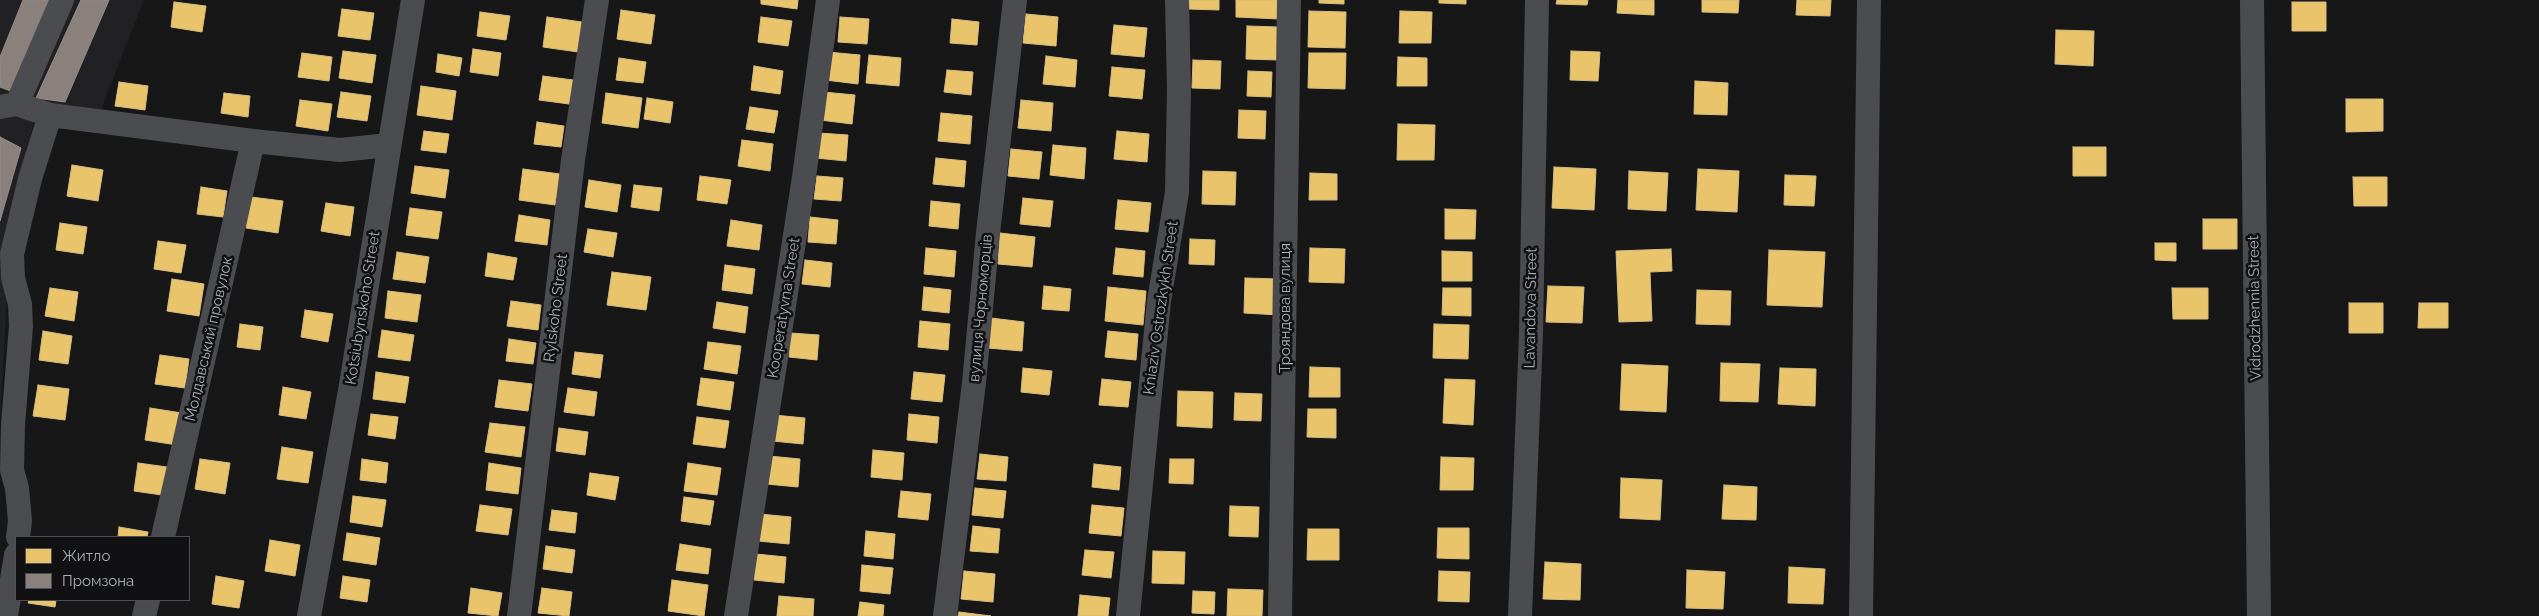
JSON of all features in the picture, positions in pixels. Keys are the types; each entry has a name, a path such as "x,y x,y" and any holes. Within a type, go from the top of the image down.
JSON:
{"street":[{"path":"62,0 9,106 50,115 340,150 389,145"},
{"name":"Kotsiubynskoho Street","path":"309,616 350,391 413,0"},
{"name":"Rylskoho Street","path":"519,616 573,160 597,0"},
{"name":"Kooperatyvna Street","path":"736,616 804,177 828,0"},
{"name":"вулиця Чорноморців","path":"944,616 974,383 988,232 1015,0"},
{"name":"Kniaziv Ostrozkykh Street","path":"1128,616 1159,301 1177,192 1179,90 1177,0"},
{"name":"Трояндова вулиця","path":"1280,616 1289,0"},
{"name":"Lavandova Street","path":"1520,616 1531,333 1537,0"},
{"path":"1861,616 1869,0"},
{"name":"Vidrodzhennia Street","path":"2252,0 2259,616"},
{"path":"18,536 20,521 17,488 6,471 21,326 20,304 13,278 12,254 28,188 50,115"},
{"name":"Молдавський провулок","path":"163,536 253,141"},
{"path":"6,616 15,561"},
{"path":"144,616 148,601"}],"shaded area":[{"path":"0,0 144,0 100,112 36,112 12,214 0,418"}],"building: Житло":[{"path":"761,0 798,0 797,9 761,4"},
{"path":"1189,0 1219,0 1219,10 1188,9"},
{"path":"1236,0 1280,0 1279,19 1236,17"},
{"path":"1319,0 1344,0 1344,4 1319,3"},
{"path":"1439,0 1466,0 1466,4 1439,3"},
{"path":"1557,0 1588,0 1587,5 1556,4"},
{"path":"1618,0 1654,0 1654,15 1617,13"},
{"path":"1702,0 1739,0 1738,13 1702,12"},
{"path":"1797,0 1831,0 1830,16 1796,15"},
{"path":"174,2 206,6 202,32 171,27"},
{"path":"2292,2 2326,2 2326,31 2292,31"},
{"path":"342,9 374,13 370,40 338,36"},
{"path":"621,10 655,15 651,44 617,39"},
{"path":"1309,11 1346,12 1345,48 1308,47"},
{"path":"1400,11 1432,12 1431,43 1399,43"},
{"path":"480,12 510,16 506,40 477,36"},
{"path":"1026,14 1058,17 1056,46 1023,43"},
{"path":"547,17 582,22 578,52 543,47"},
{"path":"761,17 792,21 788,46 758,42"},
{"path":"840,17 869,19 867,44 838,42"},
{"path":"952,19 979,22 977,45 950,43"},
{"path":"1114,25 1147,28 1144,57 1111,54"},
{"path":"1247,26 1279,27 1278,60 1246,59"},
{"path":"2056,30 2094,31 2093,66 2055,64"},
{"path":"473,49 501,53 498,76 470,72"},
{"path":"343,51 376,55 372,83 339,78"},
{"path":"1571,51 1600,52 1598,81 1570,80"},
{"path":"828,52 860,55 858,84 825,80"},
{"path":"302,53 332,57 329,81 298,77"},
{"path":"1309,53 1346,53 1345,89 1308,88"},
{"path":"438,54 462,58 459,76 436,72"},
{"path":"869,55 901,58 899,86 866,83"},
{"path":"1046,56 1077,60 1075,87 1043,84"},
{"path":"1398,57 1427,58 1427,86 1397,86"},
{"path":"619,58 646,62 643,83 616,80"},
{"path":"1193,60 1221,61 1220,89 1192,88"},
{"path":"754,66 783,71 780,94 751,90"},
{"path":"1112,67 1145,70 1142,99 1109,96"},
{"path":"947,70 973,72 971,95 944,92"},
{"path":"1248,71 1272,72 1271,97 1247,96"},
{"path":"543,76 573,80 569,104 539,100"},
{"path":"1695,81 1728,83 1727,115 1694,114"},
{"path":"119,82 148,86 145,110 115,106"},
{"path":"421,86 456,91 452,120 417,115"},
{"path":"341,92 371,96 367,121 337,117"},
{"path":"823,92 855,95 852,124 820,120"},
{"path":"224,93 250,96 248,117 221,113"},
{"path":"606,93 642,98 638,128 602,123"},
{"path":"647,98 673,102 670,123 644,119"},
{"path":"2346,99 2383,99 2383,131 2346,132"},
{"path":"300,100 332,104 328,131 296,126"},
{"path":"1021,100 1053,103 1051,131 1018,128"},
{"path":"750,107 778,111 774,133 746,129"},
{"path":"1239,110 1266,111 1265,139 1238,138"},
{"path":"941,113 972,116 970,144 938,141"},
{"path":"537,122 564,126 561,147 534,144"},
{"path":"1398,124 1435,125 1434,160 1397,160"},
{"path":"424,131 449,134 446,153 421,150"},
{"path":"1117,131 1149,134 1147,162 1114,159"},
{"path":"819,133 848,135 846,161 816,158"},
{"path":"742,140 773,144 770,171 738,166"},
{"path":"1053,145 1086,148 1084,179 1050,175"},
{"path":"2073,147 2106,147 2106,176 2073,176"},
{"path":"1011,149 1042,152 1039,179 1008,176"},
{"path":"936,158 966,161 964,187 933,184"},
{"path":"72,165 103,170 98,201 67,196"},
{"path":"415,166 449,170 445,198 411,193"},
{"path":"1554,167 1596,169 1594,210 1552,208"},
{"path":"523,169 560,174 555,205 519,200"},
{"path":"1698,169 1739,171 1737,212 1696,210"},
{"path":"1203,171 1236,172 1235,205 1202,204"},
{"path":"1629,171 1668,173 1666,211 1628,209"},
{"path":"1310,173 1337,174 1337,200 1309,200"},
{"path":"1785,175 1816,176 1814,206 1784,205"},
{"path":"700,176 731,180 727,204 697,200"},
{"path":"817,176 843,178 841,201 814,199"},
{"path":"2353,177 2387,177 2387,206 2354,206"},
{"path":"589,180 621,185 617,212 585,207"},
{"path":"634,185 662,188 659,211 631,207"},
{"path":"201,187 227,191 223,217 197,214"},
{"path":"251,197 283,201 278,233 246,228"},
{"path":"1023,198 1053,201 1050,227 1020,224"},
{"path":"1118,200 1151,203 1148,232 1115,229"},
{"path":"931,201 960,204 958,229 929,226"},
{"path":"326,203 354,207 350,236 321,231"},
{"path":"410,208 442,212 438,239 406,235"},
{"path":"1445,209 1476,210 1475,239 1445,239"},
{"path":"519,215 550,220 547,245 515,241"},
{"path":"810,217 838,220 836,244 808,242"},
{"path":"2203,219 2237,219 2237,249 2203,249"},
{"path":"731,220 762,225 759,250 727,246"},
{"path":"60,223 87,227 83,254 56,250"},
{"path":"588,229 617,233 613,257 584,252"},
{"path":"1000,233 1035,237 1032,267 998,264"},
{"path":"1190,239 1215,240 1214,265 1189,264"},
{"path":"158,241 186,245 181,273 154,269"},
{"path":"2155,243 2176,243 2176,261 2155,260"},
{"path":"926,248 956,251 954,277 924,274"},
{"path":"1116,248 1145,251 1143,277 1113,274"},
{"path":"1310,248 1345,249 1344,283 1309,282"},
{"path":"1671,249 1672,271 1650,272 1652,321 1619,322 1616,251"},
{"path":"1769,250 1825,252 1822,307 1767,305"},
{"path":"1442,251 1472,252 1472,281 1442,281"},
{"path":"397,252 429,257 425,283 393,279"},
{"path":"488,253 517,258 513,280 485,276"},
{"path":"805,260 832,263 830,287 802,284"},
{"path":"725,265 755,269 752,294 722,290"},
{"path":"612,272 651,277 646,310 607,305"},
{"path":"1245,278 1280,279 1279,315 1244,313"},
{"path":"172,279 204,284 199,316 167,311"},
{"path":"1044,286 1071,289 1069,311 1042,309"},
{"path":"1548,286 1584,287 1582,323 1546,322"},
{"path":"924,287 951,290 949,313 922,310"},
{"path":"1108,287 1146,291 1143,325 1105,321"},
{"path":"50,288 78,292 74,321 45,316"},
{"path":"1443,288 1471,288 1471,316 1442,315"},
{"path":"2172,288 2208,288 2208,319 2173,319"},
{"path":"1697,290 1731,291 1730,325 1696,324"},
{"path":"388,291 421,295 417,322 385,318"},
{"path":"511,301 541,305 538,330 507,326"},
{"path":"717,302 748,307 745,333 713,328"},
{"path":"2349,303 2383,303 2383,333 2349,333"},
{"path":"2419,303 2448,303 2448,328 2418,328"},
{"path":"305,310 333,314 328,342 301,337"},
{"path":"991,318 1024,322 1022,351 988,348"},
{"path":"920,321 950,324 948,350 918,347"},
{"path":"240,324 263,327 260,350 237,347"},
{"path":"1434,324 1469,325 1468,359 1433,358"},
{"path":"382,330 414,335 410,361 378,357"},
{"path":"43,331 72,336 68,364 39,360"},
{"path":"1108,331 1138,334 1136,360 1105,357"},
{"path":"791,333 819,335 817,360 789,357"},
{"path":"509,339 536,343 533,364 506,361"},
{"path":"708,342 741,346 737,374 704,369"},
{"path":"575,352 603,355 600,378 572,374"},
{"path":"160,355 189,359 185,388 155,384"},
{"path":"1721,363 1760,364 1758,402 1720,401"},
{"path":"1622,364 1668,366 1666,412 1620,410"},
{"path":"1310,367 1340,368 1340,397 1309,397"},
{"path":"1023,368 1052,371 1049,395 1021,392"},
{"path":"1780,368 1816,369 1815,406 1778,404"},
{"path":"376,372 409,377 405,403 373,399"},
{"path":"914,372 945,375 942,402 911,399"},
{"path":"701,378 734,382 730,410 697,405"},
{"path":"1102,379 1131,382 1128,407 1099,405"},
{"path":"1445,379 1475,380 1473,425 1443,423"},
{"path":"499,380 532,384 528,411 495,407"},
{"path":"38,385 69,389 65,420 33,416"},
{"path":"283,387 311,392 306,419 279,415"},
{"path":"568,388 597,392 594,416 564,412"},
{"path":"1178,391 1213,392 1212,428 1177,426"},
{"path":"1235,393 1262,394 1261,421 1234,420"},
{"path":"150,408 182,413 177,445 145,440"},
{"path":"1308,409 1336,409 1336,438 1307,437"},
{"path":"371,414 398,417 395,439 368,435"},
{"path":"909,414 939,417 937,443 907,440"},
{"path":"774,415 805,418 803,444 772,441"},
{"path":"697,417 729,421 725,448 693,444"},
{"path":"490,423 525,427 521,457 485,452"},
{"path":"559,428 588,432 585,455 556,451"},
{"path":"282,447 313,452 308,483 277,479"},
{"path":"873,450 904,453 902,480 871,477"},
{"path":"980,454 1008,457 1006,481 977,479"},
{"path":"769,456 800,459 798,487 766,484"},
{"path":"1441,457 1474,458 1473,490 1440,490"},
{"path":"200,459 230,463 225,494 195,489"},
{"path":"362,459 388,463 386,483 360,480"},
{"path":"1170,459 1194,459 1193,484 1169,483"},
{"path":"138,463 167,467 162,495 134,491"},
{"path":"489,463 521,468 518,494 486,490"},
{"path":"688,463 721,468 717,495 684,491"},
{"path":"1094,464 1121,467 1119,490 1092,487"},
{"path":"590,473 619,477 615,500 587,495"},
{"path":"1621,478 1662,480 1660,520 1620,518"},
{"path":"1724,485 1757,487 1756,520 1722,519"},
{"path":"975,488 1006,491 1003,518 972,515"},
{"path":"901,491 931,494 928,520 898,517"},
{"path":"353,496 386,500 382,527 350,522"},
{"path":"684,497 714,501 710,525 681,521"},
{"path":"480,505 512,509 508,535 476,531"},
{"path":"1092,505 1124,508 1121,536 1089,533"},
{"path":"1230,506 1259,507 1258,537 1229,536"},
{"path":"552,510 577,513 575,533 549,530"},
{"path":"760,514 791,517 789,544 758,541"},
{"path":"973,526 1000,529 998,553 970,551"},
{"path":"119,527 148,532 147,536 118,536"},
{"path":"1438,528 1469,528 1469,559 1437,558"},
{"path":"1308,529 1339,529 1339,560 1307,560"},
{"path":"866,531 895,534 893,559 864,556"},
{"path":"347,533 380,538 376,565 343,560"},
{"path":"270,540 300,545 295,576 265,571"},
{"path":"680,544 711,549 708,574 676,570"},
{"path":"546,546 575,550 572,573 543,569"},
{"path":"1085,550 1114,552 1111,578 1082,575"},
{"path":"1153,551 1185,552 1184,584 1152,583"},
{"path":"756,554 786,557 784,583 754,580"},
{"path":"1545,562 1581,564 1580,600 1543,599"},
{"path":"862,565 893,568 890,594 860,591"},
{"path":"1789,567 1825,569 1823,604 1788,603"},
{"path":"1687,570 1725,572 1723,609 1686,608"},
{"path":"964,571 995,574 993,602 961,599"},
{"path":"1439,571 1470,572 1469,602 1438,601"},
{"path":"216,576 244,581 239,608 212,604"},
{"path":"343,576 370,580 367,602 340,598"},
{"path":"672,580 708,585 704,616 668,611"},
{"path":"471,588 502,593 498,616 468,613"},
{"path":"542,588 572,592 569,616 538,613"},
{"path":"1228,589 1263,590 1262,616 1227,616"},
{"path":"1193,591 1215,592 1214,614 1192,613"},
{"path":"1080,595 1110,598 1108,616 1078,616"},
{"path":"779,596 814,599 813,616 777,616"},
{"path":"29,601 56,601 55,607 28,603"},
{"path":"860,602 884,605 883,616 858,616"},
{"path":"959,612 991,616 958,616"}],"building: Промзона":[{"path":"23,0 52,0 13,92 0,87 0,57"},
{"path":"81,0 109,0 65,102 36,98"},
{"path":"0,137 21,148 0,221"}]}
